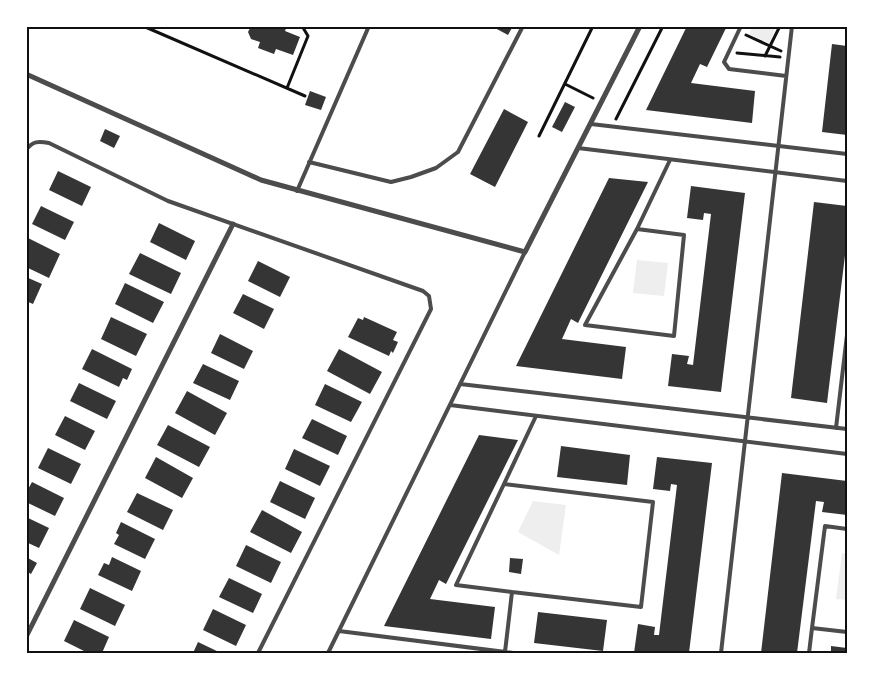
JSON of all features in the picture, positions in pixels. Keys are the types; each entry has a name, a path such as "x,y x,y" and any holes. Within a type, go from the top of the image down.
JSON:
{"street":[{"path":"26,74 261,180 525,252 640,26"},
{"path":"26,636 233,224"}],"lane":[{"path":"297,191 369,26"},
{"path":"309,162 391,182 436,168 458,152 523,26"},
{"path":"741,26 724,62 729,69 786,76"},
{"path":"722,653 749,418 774,173 792,26"},
{"path":"591,124 847,154"},
{"path":"26,150 38,141 49,143 168,200 423,291 428,296 431,310 258,653"},
{"path":"578,148 847,181"},
{"path":"637,229 684,235 674,336 585,326 637,229 670,160"},
{"path":"328,653 525,252"},
{"path":"836,428 847,336"},
{"path":"460,384 847,429"},
{"path":"450,405 847,454"},
{"path":"504,484 653,502 641,607 456,585 536,416"},
{"path":"809,653 824,526 847,529"},
{"path":"505,652 512,592"},
{"path":"812,628 847,632"},
{"path":"338,631 513,653"}],"path":[{"path":"143,26 306,96"},
{"path":"287,88 308,36 302,26"},
{"path":"539,136 593,26"},
{"path":"612,126 663,26"},
{"path":"765,56 780,26"},
{"path":"739,32 789,52"},
{"path":"729,52 788,58"},
{"path":"565,84 602,102"}],"shaded area":[{"path":"753,26 777,26 769,43 749,34"},
{"path":"637,260 668,263 664,296 633,293"},
{"path":"533,501 566,505 559,555 518,532"},
{"path":"842,553 847,554 847,600 836,599"}],"building":[{"path":"251,26 287,26 285,31 300,37 293,55 276,49 274,54 258,48 260,42 251,39 248,32"},
{"path":"496,26 513,26 508,35 495,28"},
{"path":"687,26 727,26 707,67 700,64 691,83 755,91 752,123 646,110"},
{"path":"832,44 847,46 847,135 822,132"},
{"path":"310,91 326,97 321,110 305,105"},
{"path":"565,102 575,107 562,132 552,127"},
{"path":"504,109 528,122 495,187 470,174"},
{"path":"105,129 120,136 114,148 100,141"},
{"path":"58,171 91,187 82,206 49,190"},
{"path":"609,178 648,182 578,323 571,319 562,339 626,347 622,379 516,366"},
{"path":"691,186 745,193 721,392 668,386 672,354 689,356 687,364 693,365 711,214 704,213 703,220 687,218"},
{"path":"814,202 847,206 847,239 827,403 791,398"},
{"path":"41,206 74,222 65,240 32,224"},
{"path":"159,223 195,241 186,260 150,242"},
{"path":"26,237 60,254 49,278 26,267"},
{"path":"140,253 181,273 171,294 129,274"},
{"path":"258,261 290,277 280,297 248,281"},
{"path":"26,277 42,284 33,304 26,301"},
{"path":"125,283 164,302 153,323 115,304"},
{"path":"243,294 274,309 264,329 233,313"},
{"path":"111,317 147,334 136,356 101,339"},
{"path":"364,317 397,332 393,340 398,342 393,353 391,351 389,356 348,337 358,318 363,320"},
{"path":"220,334 253,351 244,369 211,353"},
{"path":"92,349 132,369 127,380 123,378 119,387 82,369"},
{"path":"339,349 382,372 370,394 327,371"},
{"path":"203,364 239,381 230,400 193,383"},
{"path":"79,383 116,401 107,419 70,401"},
{"path":"325,384 362,402 351,422 315,405"},
{"path":"187,391 227,413 215,435 175,413"},
{"path":"65,416 95,431 85,450 55,435"},
{"path":"312,419 347,436 338,455 302,438"},
{"path":"168,425 210,447 199,467 157,445"},
{"path":"479,435 518,440 446,584 439,580 430,599 495,607 491,639 384,626"},
{"path":"561,446 630,455 627,485 557,477"},
{"path":"48,448 81,464 71,484 38,468"},
{"path":"294,449 330,466 320,486 285,469"},
{"path":"156,457 193,478 182,498 145,478"},
{"path":"657,457 712,463 689,653 634,653 638,624 655,627 654,635 659,635 677,485 671,484 670,491 653,489"},
{"path":"782,473 847,481 847,515 822,512 824,502 816,501 797,653 761,653"},
{"path":"280,481 315,498 305,519 270,502"},
{"path":"32,482 64,498 55,516 26,502 26,493"},
{"path":"137,493 173,510 163,530 127,512"},
{"path":"262,510 302,532 291,553 250,532"},
{"path":"26,517 49,528 39,548 26,542"},
{"path":"121,522 155,539 145,559 114,544 119,535 116,533"},
{"path":"246,545 281,562 271,583 236,566"},
{"path":"26,557 37,563 31,574 26,571"},
{"path":"112,557 141,571 132,591 98,575 104,563 109,565"},
{"path":"510,558 523,559 521,574 509,572"},
{"path":"229,578 262,594 253,613 219,597"},
{"path":"90,588 125,605 115,626 80,609"},
{"path":"213,609 246,625 236,646 203,630"},
{"path":"538,612 607,620 603,651 534,643"},
{"path":"74,620 109,637 102,653 88,653 64,641"},
{"path":"198,642 221,653 193,653"},
{"path":"831,646 847,648 847,653 831,653"}]}
